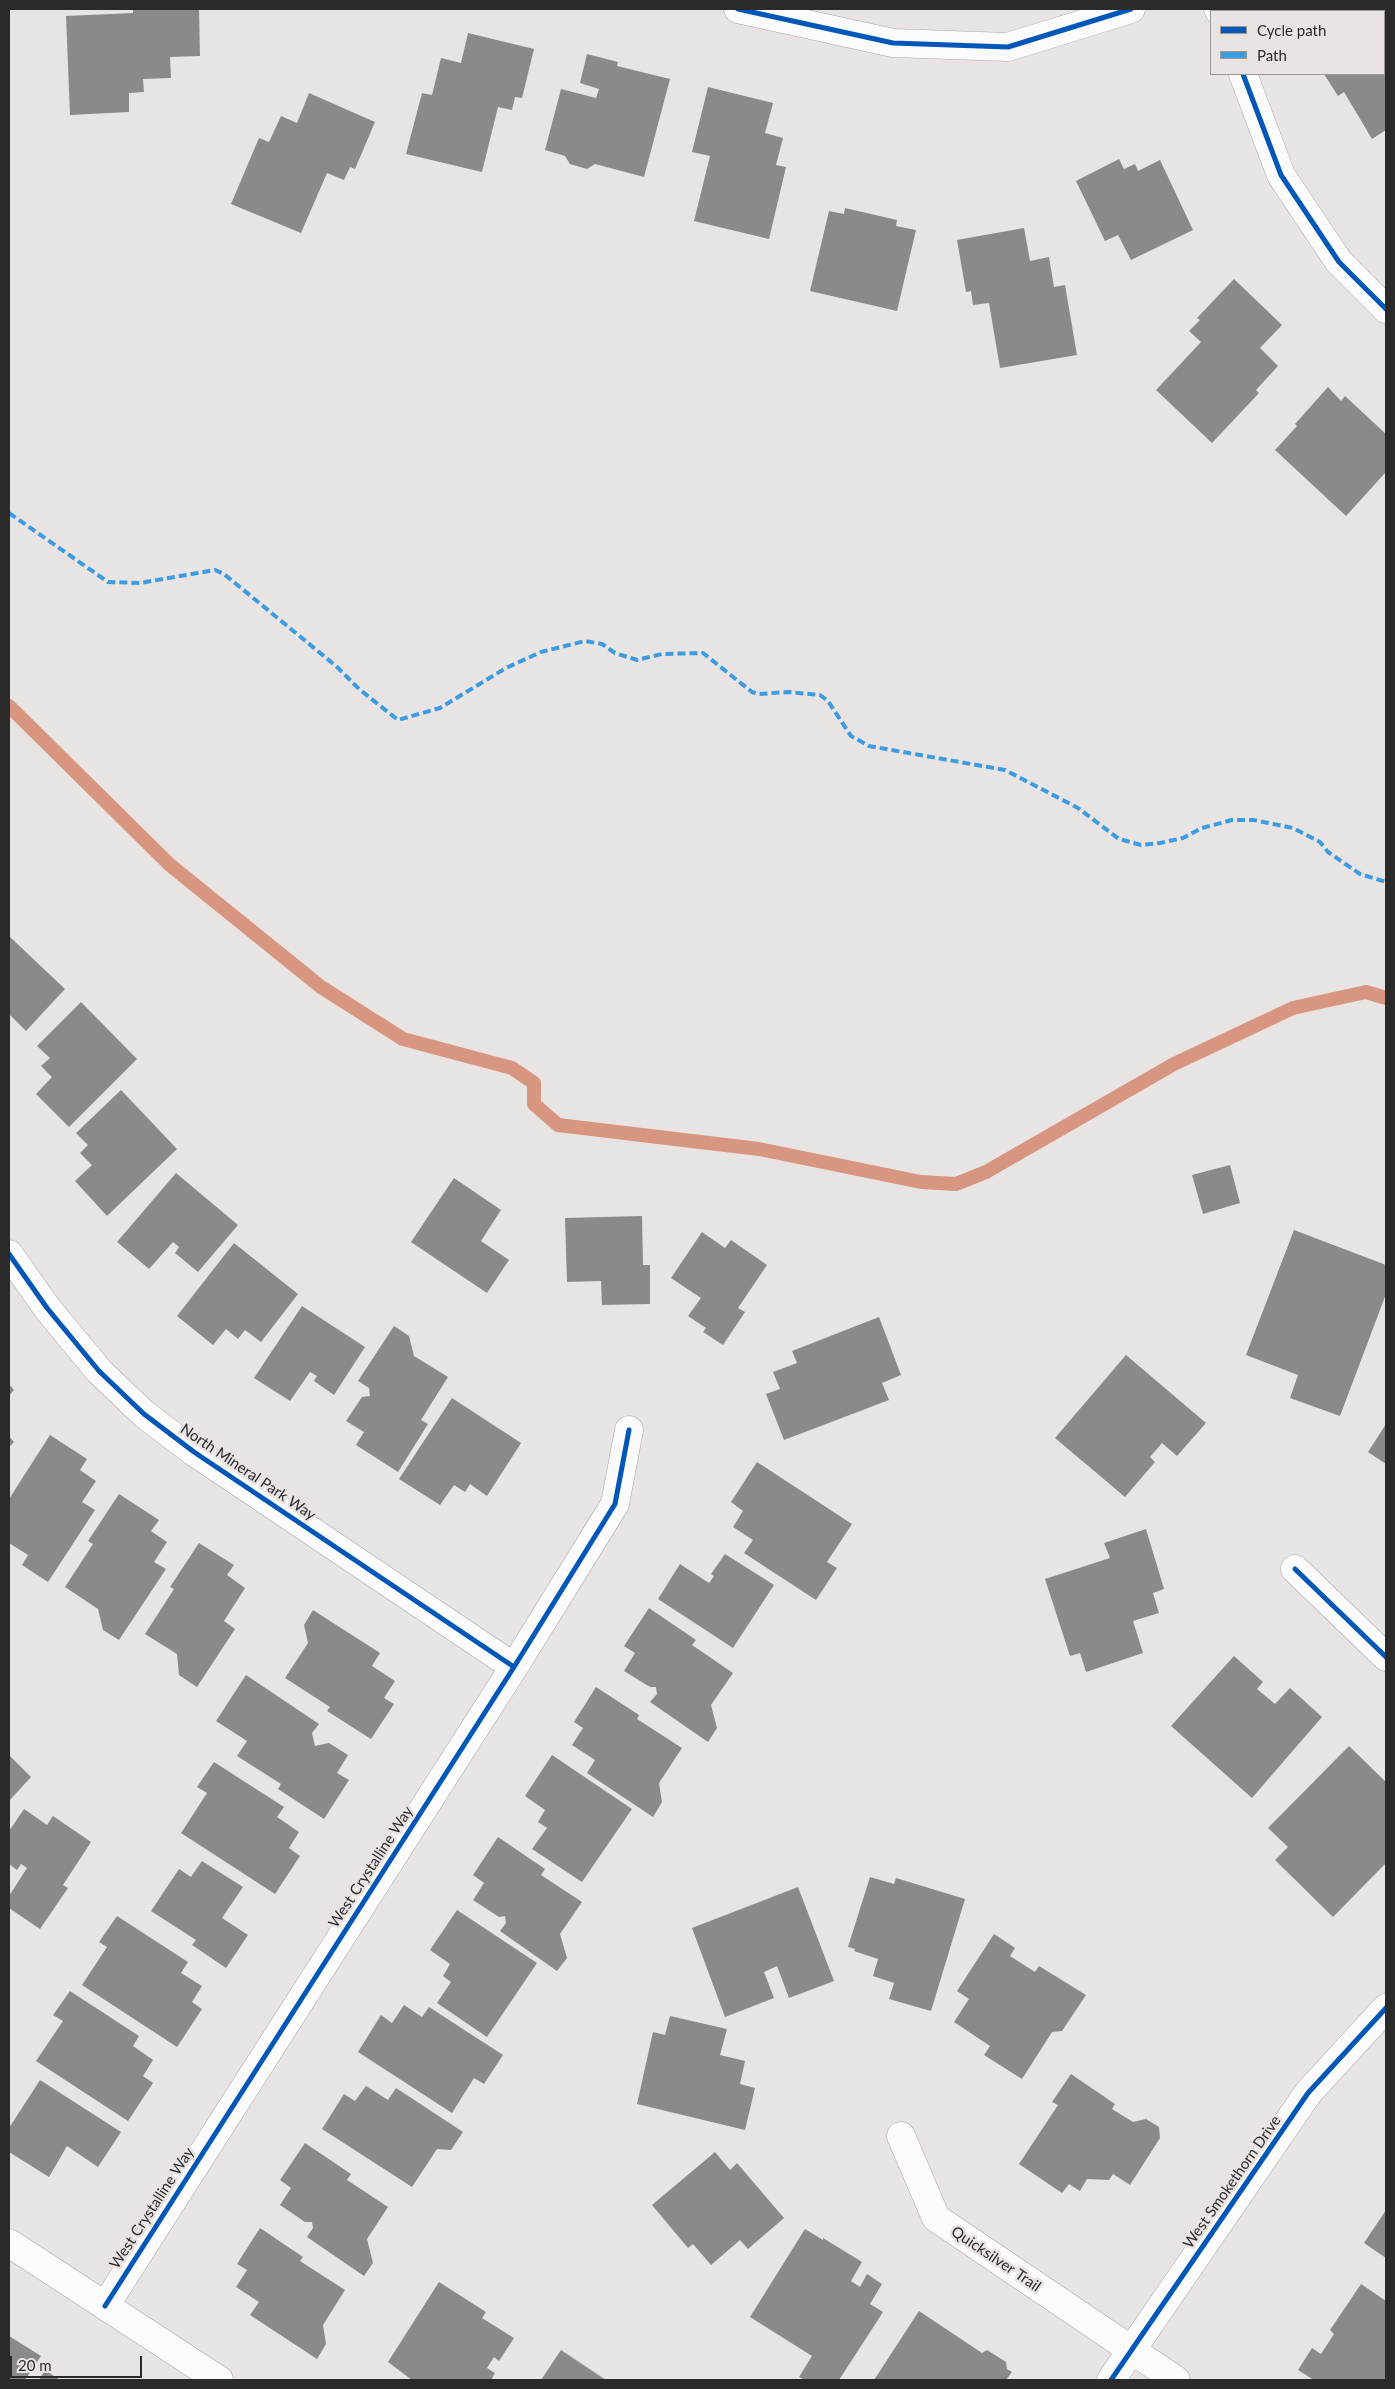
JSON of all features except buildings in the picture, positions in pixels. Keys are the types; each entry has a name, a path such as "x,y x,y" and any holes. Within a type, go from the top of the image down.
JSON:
{"street":[{"path":"738,9 893,43 1008,47 1131,9"},
{"path":"1243,75 1281,175 1340,262 1386,309"},
{"name":"North Mineral Park Way","path":"9,1254 47,1308 99,1371 144,1414 194,1452 514,1667"},
{"name":"West Crystalline Way","path":"104,2306 514,1667 615,1504 629,1430"},
{"path":"1295,1569 1386,1657"},
{"name":"West Smokethorn Drive","path":"1111,2380 1308,2094 1386,2008"},
{"name":"Quicksilver Trail","path":"901,2136 936,2218 1176,2380"},
{"path":"9,2243 219,2380"}],"waterway":[{"path":"9,706 170,865 321,987 403,1039 512,1068 534,1083 534,1104 558,1125 759,1149 921,1182 956,1184 986,1172 1174,1064 1293,1008 1366,992 1386,998"}],"marked path":[{"path":"9,513 108,582 140,583 215,570 224,574 336,666 359,689 398,720 440,708 506,668 541,652 585,641 602,644 615,653 637,660 662,654 703,653 752,692 758,694 789,692 820,695 828,701 851,736 869,746 1005,770 1078,808 1119,839 1141,845 1160,843 1183,838 1202,828 1232,820 1254,820 1293,828 1320,842 1328,852 1360,874 1386,882"}],"cycle path":[{"path":"738,9 893,43 1008,47 1131,9"},
{"path":"1243,75 1281,175 1339,262 1386,309"},
{"path":"9,1254 47,1308 99,1371 144,1414 194,1452 514,1667"},
{"path":"105,2306 514,1667 615,1504 629,1430"},
{"path":"1295,1569 1386,1657"},
{"path":"1111,2380 1308,2093 1386,2008"}]}
